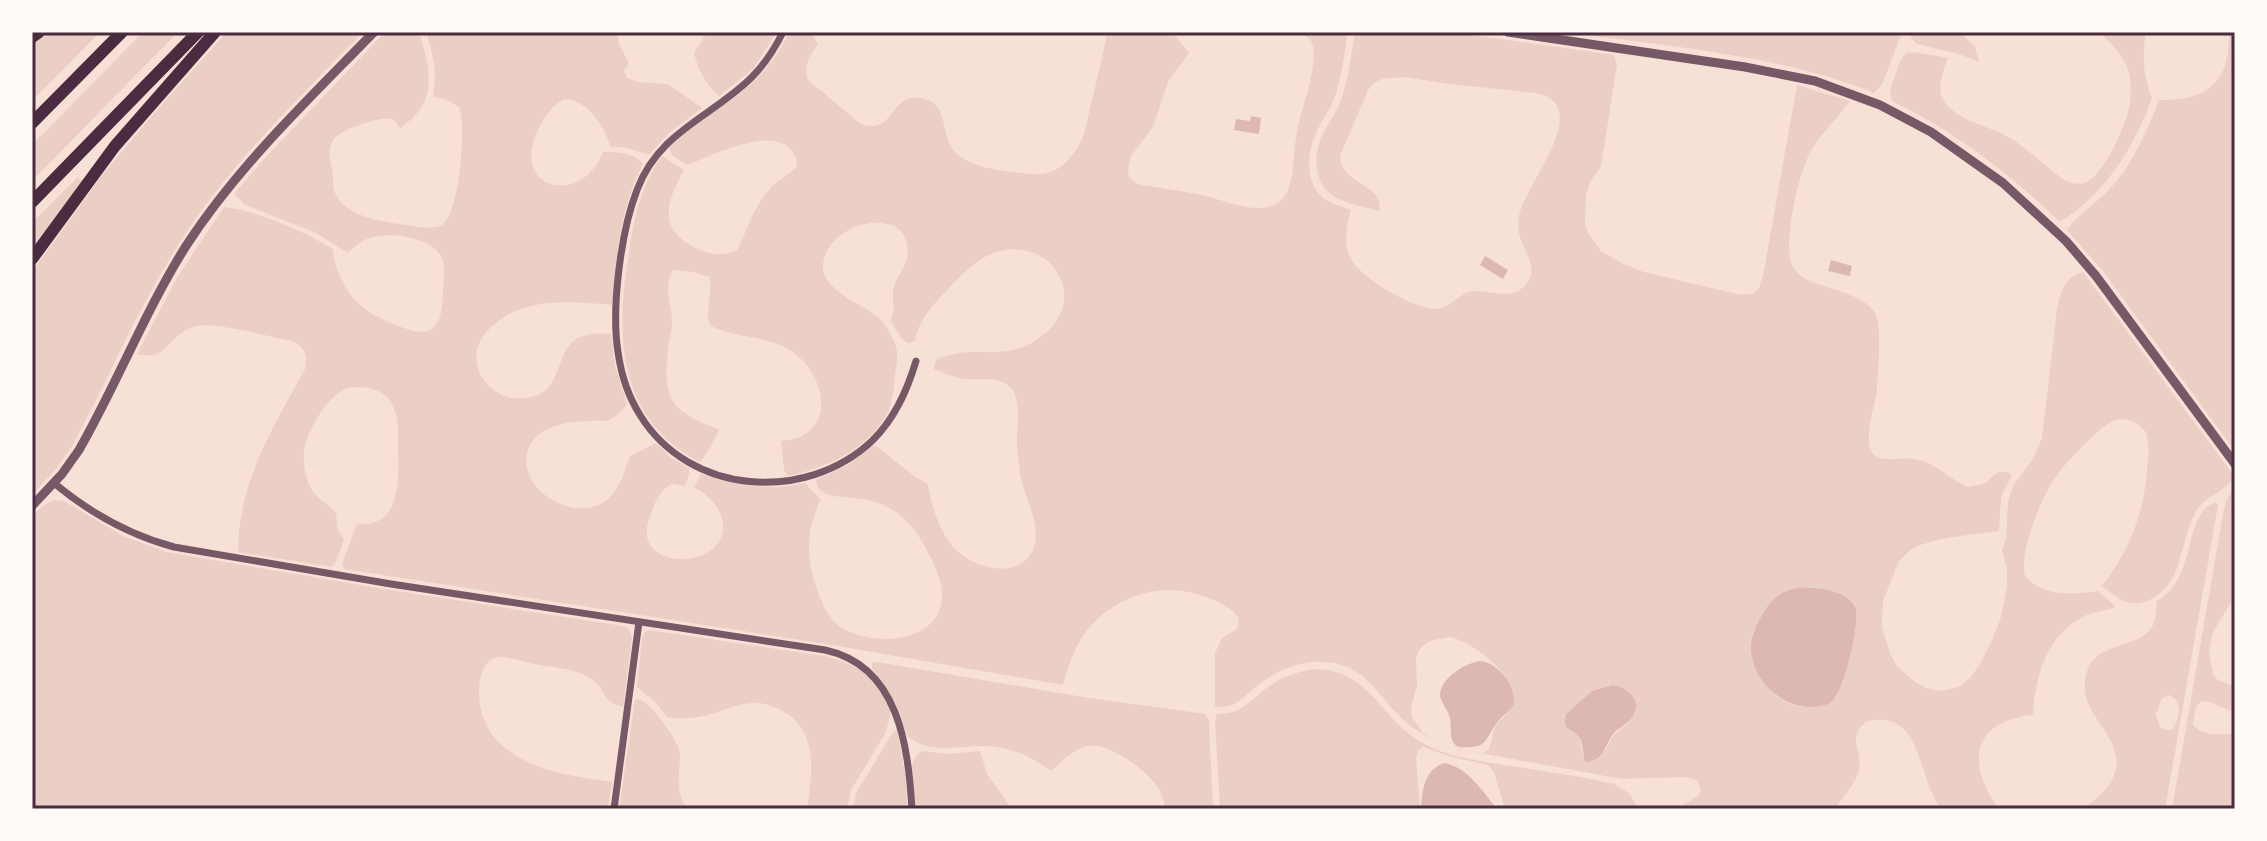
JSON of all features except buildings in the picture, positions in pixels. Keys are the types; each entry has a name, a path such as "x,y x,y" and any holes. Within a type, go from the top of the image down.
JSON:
{"highway":[{"path":"32,37 39,32"},
{"path":"32,123 122,32"},
{"path":"32,202 198,32"},
{"path":"32,259 115,146 215,32"}],"street":[{"path":"32,506 71,462 92,427 160,291 208,214 258,153 374,32"},
{"path":"783,32 757,72 673,137 654,157 639,183 629,217 617,306 618,352 631,398 651,431 685,460 732,479 792,481 840,464 875,438 899,405 916,361"},
{"path":"1508,32 1745,67 1815,81 1880,105 1931,132 2003,183 2057,231 2096,276 2235,464"},
{"path":"54,483 110,523 140,537 174,547 391,584 825,650 846,656 862,665 878,683 896,716 908,763 912,809"},
{"path":"614,809 639,622"}],"shaded area":[{"path":"51,32 100,32 32,101 32,44"},
{"path":"143,32 178,32 32,181 32,145"},
{"path":"227,32 363,32 266,133 200,213 151,292 72,446 32,495 32,272 103,174"},
{"path":"385,32 419,32 429,72 429,85 421,108 400,128 391,119 386,119 338,135 332,142 330,157 335,193 347,208 387,222 438,227 448,218 453,205 460,169 462,132 459,107 445,99 433,97 434,64 426,32 617,32 619,44 629,63 624,70 627,78 668,84 702,108 669,133 649,155 610,146 594,115 573,100 565,99 550,110 532,148 532,165 539,177 550,184 564,185 579,181 593,170 603,152 631,155 643,164 624,215 612,305 546,303 509,314 481,339 476,359 481,375 498,393 514,398 531,397 542,393 550,385 568,347 575,340 593,334 611,334 615,366 627,404 609,420 566,423 535,438 526,460 529,475 537,487 549,498 564,505 579,508 594,506 608,499 616,490 630,456 656,443 670,457 689,468 689,474 685,486 672,484 660,494 649,519 647,537 654,550 667,557 683,559 700,556 713,548 722,535 722,518 718,508 694,487 701,474 753,486 778,487 805,483 821,500 813,518 809,547 813,577 820,596 838,625 867,637 900,638 929,625 938,613 942,588 920,538 897,513 872,501 826,494 818,488 816,480 848,465 874,445 928,484 939,524 960,554 995,568 1018,565 1028,558 1034,547 1036,531 1019,469 1018,407 1014,393 1000,381 963,379 934,369 936,360 949,355 1014,350 1042,336 1057,320 1064,303 1063,286 1057,271 1045,259 1029,251 1011,249 991,254 962,274 942,295 923,319 915,341 908,343 901,338 890,320 894,286 907,258 906,241 899,229 871,223 854,227 840,236 828,248 823,264 824,273 835,289 880,318 887,328 897,350 892,399 880,425 858,446 831,462 788,476 784,470 781,441 800,437 812,428 819,416 821,402 812,372 801,359 779,344 711,326 708,314 709,277 673,270 668,288 672,323 667,368 669,394 681,410 719,430 700,462 673,444 653,424 638,400 624,347 624,289 638,208 646,183 662,156 684,170 669,206 672,228 687,243 708,253 729,253 738,249 761,200 774,184 796,168 794,154 782,143 756,141 687,165 672,155 669,148 750,84 777,53 789,32 811,32 818,44 807,65 808,80 861,124 873,126 882,123 906,100 928,100 939,109 951,146 961,157 989,168 1035,174 1059,168 1079,145 1084,135 1107,32 1172,32 1189,53 1168,82 1153,127 1131,156 1129,177 1141,185 1256,208 1279,202 1287,193 1291,180 1297,132 1314,57 1311,41 1296,32 1348,32 1337,91 1312,144 1309,163 1312,181 1322,197 1351,210 1346,239 1355,265 1388,291 1415,304 1437,309 1469,292 1510,293 1527,283 1531,269 1519,234 1519,216 1559,129 1559,112 1552,100 1535,93 1404,77 1382,79 1368,90 1340,156 1348,174 1376,195 1379,211 1342,200 1322,184 1316,156 1323,134 1342,97 1355,32 1451,32 1614,55 1617,65 1601,166 1590,182 1586,196 1585,223 1589,235 1601,251 1623,264 1644,272 1741,295 1754,293 1763,276 1797,85 1850,101 1816,142 1807,159 1794,204 1789,251 1792,266 1802,277 1857,298 1876,315 1879,361 1869,432 1870,448 1877,457 1923,461 1968,487 1984,484 1998,472 2012,475 2001,497 1999,531 1920,545 1899,561 1883,601 1882,627 1897,666 1926,688 1940,691 1959,687 1970,678 1980,664 2001,617 2007,586 2007,568 2002,551 2008,502 2013,486 2033,459 2042,438 2057,309 2062,291 2071,278 2083,272 2234,476 2197,510 2169,584 2160,594 2140,603 2118,598 2102,586 2120,560 2139,517 2147,470 2146,432 2131,421 2113,421 2082,446 2056,477 2044,497 2028,539 2025,576 2049,591 2069,594 2098,591 2115,606 2083,617 2060,635 2051,646 2040,672 2033,715 2012,719 1986,736 1980,748 1979,762 1988,793 1999,809 1940,809 1915,745 1902,728 1882,720 1868,721 1857,732 1860,762 1857,775 1835,809 1677,809 1699,795 1701,789 1697,780 1685,777 1622,779 1456,748 1483,753 1489,749 1495,727 1514,704 1508,682 1493,662 1451,637 1426,643 1416,658 1417,685 1412,717 1423,733 1433,740 1408,724 1358,673 1332,663 1314,662 1287,668 1268,678 1236,703 1215,707 1215,653 1222,638 1237,629 1239,618 1219,603 1179,590 1145,593 1128,599 1099,617 1078,644 1063,685 826,644 344,569 342,563 357,524 382,519 394,501 397,489 396,416 388,398 370,388 348,388 333,398 314,425 304,452 310,487 336,513 338,530 344,540 335,564 332,567 238,552 244,501 251,478 270,434 305,369 304,352 292,341 206,325 181,333 156,354 137,354 178,276 224,207 280,223 333,249 343,283 361,306 384,320 413,331 429,330 438,321 444,274 441,256 420,241 401,236 370,238 348,253 316,233 245,205 234,194","holes":["1803,588 1831,592 1855,607 1850,654 1840,690 1831,702 1822,706 1791,704 1776,695 1764,680 1752,645 1754,630 1776,600 1784,593","1613,685 1628,694 1636,708 1606,750 1584,760 1579,737 1564,718 1592,691"]},
{"path":"707,32 777,32 753,69 719,96 703,77 694,53"},
{"path":"1565,32 1902,32 1882,85 1874,93 1801,69 1762,61"},
{"path":"1912,32 1960,32 1975,47 1979,62 1917,44 1911,38"},
{"path":"2099,32 2146,32 2144,65 2152,98 2136,135 2116,168 2091,198 2060,222 1980,155 1892,101 1890,90 1906,53 1948,58 1941,91 1949,108 2013,140 2066,181 2084,183 2092,179 2107,160 2130,103 2127,66 2117,50"},
{"path":"2229,32 2235,32 2235,451 2103,271 2067,230 2125,170 2159,100 2191,97 2213,85 2226,64"},
{"path":"1251,116 1261,118 1259,134 1234,130 1236,119 1250,121"},
{"path":"78,177 82,181 32,251 32,223"},
{"path":"1485,256 1508,270 1503,279 1480,265"},
{"path":"1831,260 1852,266 1850,276 1828,271"},
{"path":"2235,489 2235,596 2213,632 2209,652 2213,675 2235,687 2235,713 2202,701 2196,707 2193,724 2206,733 2235,734 2235,809 2172,809 2223,514 2228,497"},
{"path":"55,500 64,501 123,536 166,552 629,629 632,637 623,707 610,702 598,684 580,673 504,657 487,663 480,682 482,714 497,741 515,755 541,768 612,782 608,809 544,809 528,805 511,809 32,809 32,516"},
{"path":"2216,502 2218,505 2165,809 2081,809 2107,788 2116,770 2109,738 2086,698 2085,682 2090,665 2099,655 2148,632 2155,620 2156,602 2178,578 2197,521 2208,506","holes":["2169,695 2178,706 2177,721 2172,730 2166,730 2160,727 2156,714 2162,698"]},
{"path":"1798,588 1837,593 1855,607 1854,637 1844,679 1835,698 1824,706 1808,707 1783,700 1764,683 1753,659 1752,637 1764,612 1778,596"},
{"path":"649,630 824,656 847,663 865,674 891,711 886,732 851,790 847,809 807,809 811,756 804,732 786,713 765,704 752,703 700,717 668,718 637,687 642,638"},
{"path":"1482,661 1495,667 1505,677 1512,690 1514,704 1485,741 1476,746 1458,747 1452,738 1450,718 1440,695 1441,689 1456,672"},
{"path":"872,663 1083,697 1206,714 1209,721 1213,809 1165,809 1160,791 1148,776 1106,748 1088,746 1077,750 1051,771 1027,756 1001,748 936,748 918,743 905,732 894,700 872,669"},
{"path":"1317,669 1350,678 1363,687 1407,732 1430,747 1468,759 1614,784 1629,793 1639,809 1505,809 1494,772 1488,765 1448,756 1424,747 1418,750 1416,758 1420,809 1220,809 1217,714 1240,709 1285,677"},
{"path":"1613,685 1632,696 1636,710 1629,721 1614,733 1600,756 1585,762 1579,737 1565,724 1566,714 1592,691"},
{"path":"640,699 664,724 679,749 679,790 688,809 619,809 635,700"},
{"path":"897,730 908,809 853,809 856,793"},
{"path":"922,751 947,754 980,751 987,774 1012,809 916,809 912,769 916,756"},
{"path":"1444,763 1468,775 1497,809 1421,809 1423,788 1428,776"}]}
